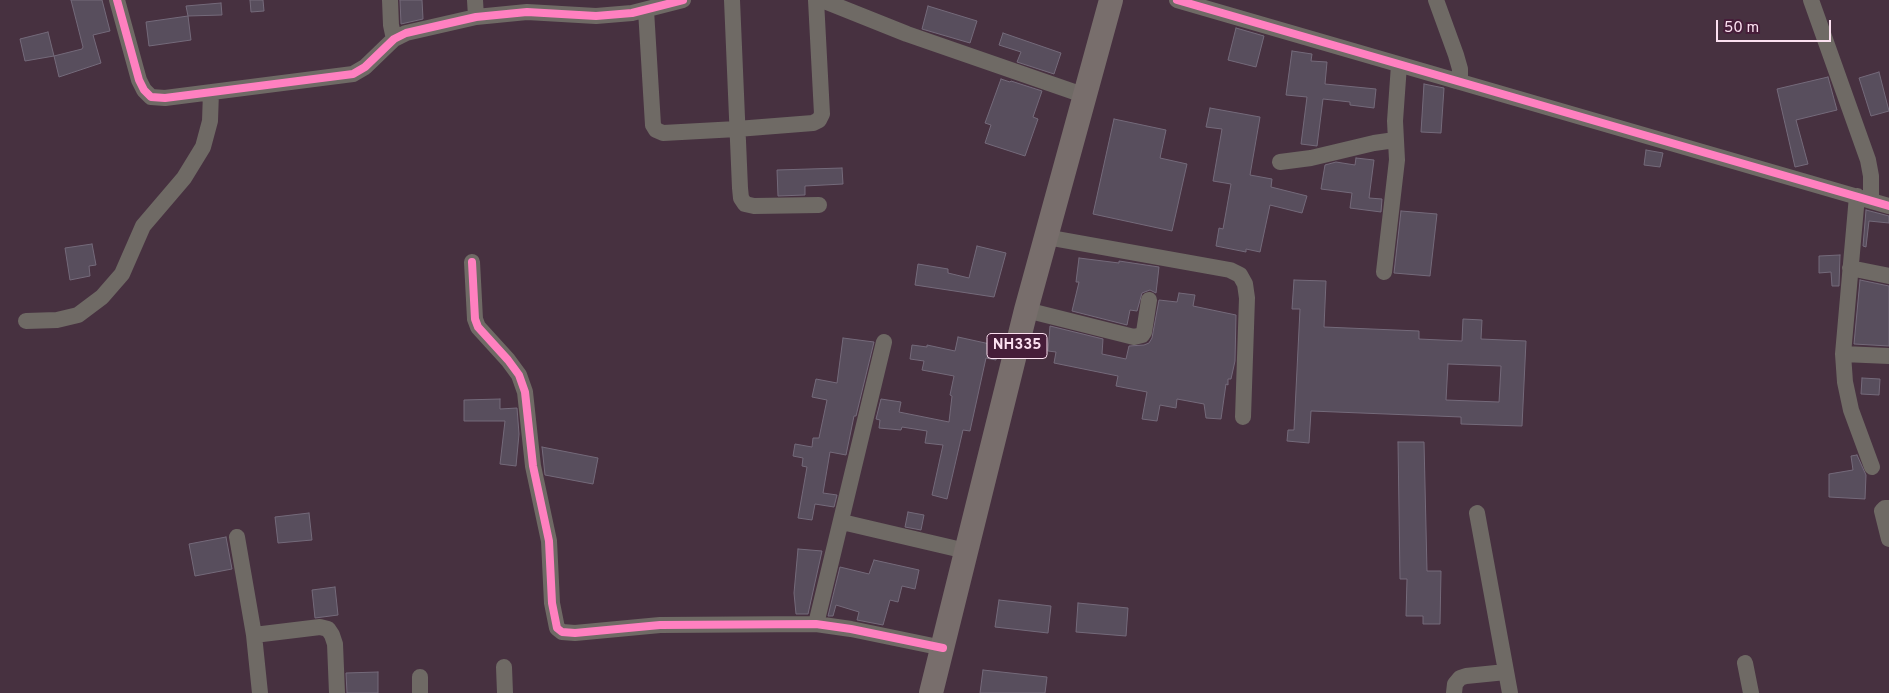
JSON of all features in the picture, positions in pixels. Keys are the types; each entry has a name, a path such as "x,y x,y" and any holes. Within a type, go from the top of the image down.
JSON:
{"highway":[{"name":"NH335","path":"931,693 1026,310 1111,0"}],"street":[{"path":"117,0 139,80 144,90 151,96 165,98 353,74 365,67 394,39 406,33 476,17 548,7 596,16 632,13 683,0"},
{"path":"390,0 391,25 394,39"},
{"path":"475,0 476,17"},
{"path":"732,0 741,198 745,204 754,206 819,205"},
{"path":"646,10 653,124 656,130 663,132 737,129 813,123 819,120 822,114 816,0"},
{"path":"822,0 907,34 1086,96"},
{"path":"1177,0 1889,206"},
{"path":"1436,0 1456,55 1460,69 1460,82"},
{"path":"1811,0 1868,160 1871,176 1864,198 1850,268 1843,354 1850,410 1872,467"},
{"path":"1384,272 1397,160 1395,121 1399,65"},
{"path":"26,321 57,320 78,315 102,297 122,274 143,226 184,178 203,147 210,121 211,92"},
{"path":"1280,162 1311,158 1374,143 1396,140"},
{"path":"1046,236 1230,270 1240,275 1245,284 1247,298 1243,417"},
{"path":"472,262 475,319 478,327 519,375 525,392 533,466 549,541 552,602 557,628 562,632 575,633 660,625 816,624 851,629 943,648"},
{"path":"1850,268 1889,276"},
{"path":"1026,310 1134,337 1142,335 1144,332 1149,300"},
{"path":"816,624 884,342"},
{"path":"1843,354 1889,356"},
{"path":"1889,508 1882,511 1889,540"},
{"path":"1477,513 1510,693"},
{"path":"842,522 966,551"},
{"path":"237,537 254,635 260,693"},
{"path":"254,635 320,627 328,629 335,644 337,693"},
{"path":"1745,663 1751,693"},
{"path":"504,667 504,693"},
{"path":"1454,693 1455,684 1460,678 1506,672"}],"building":[{"path":"71,0 102,0 110,31 93,35 101,63 59,77 54,56 82,49 83,47"},
{"path":"250,0 263,0 264,11 251,12"},
{"path":"400,0 422,0 423,19 401,24"},
{"path":"221,3 222,15 188,16 186,6"},
{"path":"928,6 977,21 970,43 922,29"},
{"path":"188,16 191,40 149,46 146,22"},
{"path":"1236,28 1264,36 1256,67 1228,60"},
{"path":"48,32 54,56 25,61 20,39"},
{"path":"1003,33 1061,53 1054,74 1017,62 1021,52 999,45"},
{"path":"1292,51 1312,54 1311,61 1327,62 1325,84 1376,89 1374,108 1350,105 1350,102 1323,99 1317,146 1301,144 1307,97 1286,95"},
{"path":"1879,72 1889,111 1871,116 1859,78"},
{"path":"1828,77 1837,110 1796,120 1808,164 1795,167 1777,89"},
{"path":"1001,79 1042,91 1033,117 1038,119 1025,156 985,143 991,125 985,123"},
{"path":"1424,84 1444,88 1441,133 1421,132"},
{"path":"1210,108 1260,117 1250,175 1272,179 1271,187 1307,196 1302,213 1270,205 1260,252 1246,249 1246,252 1216,246 1219,228 1223,229 1231,184 1213,181 1222,129 1206,127"},
{"path":"1114,119 1166,130 1160,158 1187,164 1172,231 1093,214"},
{"path":"1646,150 1663,153 1660,167 1644,165"},
{"path":"1356,158 1374,160 1369,198 1382,199 1381,212 1350,208 1352,193 1321,189 1325,165 1336,162 1355,165"},
{"path":"842,168 843,184 805,186 805,195 778,196 777,170"},
{"path":"1866,210 1889,216 1889,223 1869,221 1866,247 1863,246"},
{"path":"1401,211 1437,214 1430,276 1394,273"},
{"path":"92,244 96,265 89,266 90,276 70,280 65,248"},
{"path":"977,246 1006,253 994,297 915,285 918,264 948,269 948,273 969,278"},
{"path":"1840,255 1839,286 1832,286 1831,272 1819,273 1819,256"},
{"path":"1079,258 1159,267 1156,293 1150,290 1142,293 1137,311 1130,310 1127,325 1072,311 1079,282 1076,282"},
{"path":"1294,280 1326,281 1324,327 1419,331 1419,339 1462,341 1463,319 1482,320 1481,339 1526,341 1522,426 1461,424 1461,417 1311,411 1309,443 1287,441 1288,430 1294,430 1300,309 1292,309","holes":["1448,364 1501,366 1499,402 1446,400"]},
{"path":"1860,280 1889,286 1889,346 1854,344"},
{"path":"1179,293 1195,295 1193,306 1236,315 1235,361 1231,379 1228,379 1228,385 1226,384 1221,419 1206,418 1204,404 1177,399 1176,408 1160,405 1157,421 1142,419 1147,392 1116,386 1118,376 1054,363 1056,352 1048,351 1050,326 1103,339 1102,354 1126,359 1129,346 1144,345 1149,343 1152,338 1159,300 1177,302"},
{"path":"958,337 999,346 996,360 986,358 970,431 963,430 947,499 932,495 943,445 925,443 927,431 902,427 901,430 879,428 880,420 876,419 881,399 901,402 899,412 949,422 952,396 950,395 954,376 922,370 924,361 910,359 912,345 927,347 927,345 955,351"},
{"path":"843,338 874,342 856,416 854,416 846,455 830,452 823,493 837,495 834,507 815,504 812,520 798,518 807,467 802,466 803,458 793,456 795,444 812,447 813,438 819,438 827,400 812,397 816,379 837,383"},
{"path":"1862,378 1880,379 1879,395 1861,394"},
{"path":"500,399 500,409 517,408 519,434 516,466 500,464 505,421 464,421 464,400"},
{"path":"1398,442 1424,442 1427,571 1441,571 1440,624 1423,624 1423,616 1406,616 1407,579 1400,579"},
{"path":"542,447 598,458 593,484 545,475"},
{"path":"1857,455 1866,475 1865,499 1829,497 1829,474 1853,470 1851,456"},
{"path":"908,512 924,515 921,530 905,527"},
{"path":"309,513 312,540 278,543 275,517"},
{"path":"226,537 232,569 195,576 189,544"},
{"path":"798,549 822,551 808,614 796,614 794,593"},
{"path":"874,560 919,570 915,589 902,586 898,602 890,600 883,625 857,620 859,612 836,605 833,616 828,616 840,567 869,574"},
{"path":"335,587 338,615 315,618 312,590"},
{"path":"999,600 1051,606 1048,633 995,627"},
{"path":"1078,603 1128,608 1126,636 1076,632"},
{"path":"983,670 1047,677 1045,693 980,693"},
{"path":"378,672 378,693 347,693 346,673"}],"cycle path":[{"path":"117,0 139,80 144,90 151,97 165,98 353,74 365,67 394,39 406,33 476,17 527,12 596,16 632,13 683,0"},
{"path":"1177,0 1889,206"},
{"path":"472,262 475,319 478,327 519,375 525,392 533,466 549,541 552,603 557,628 562,632 575,633 660,625 816,624 851,629 943,648"}]}
